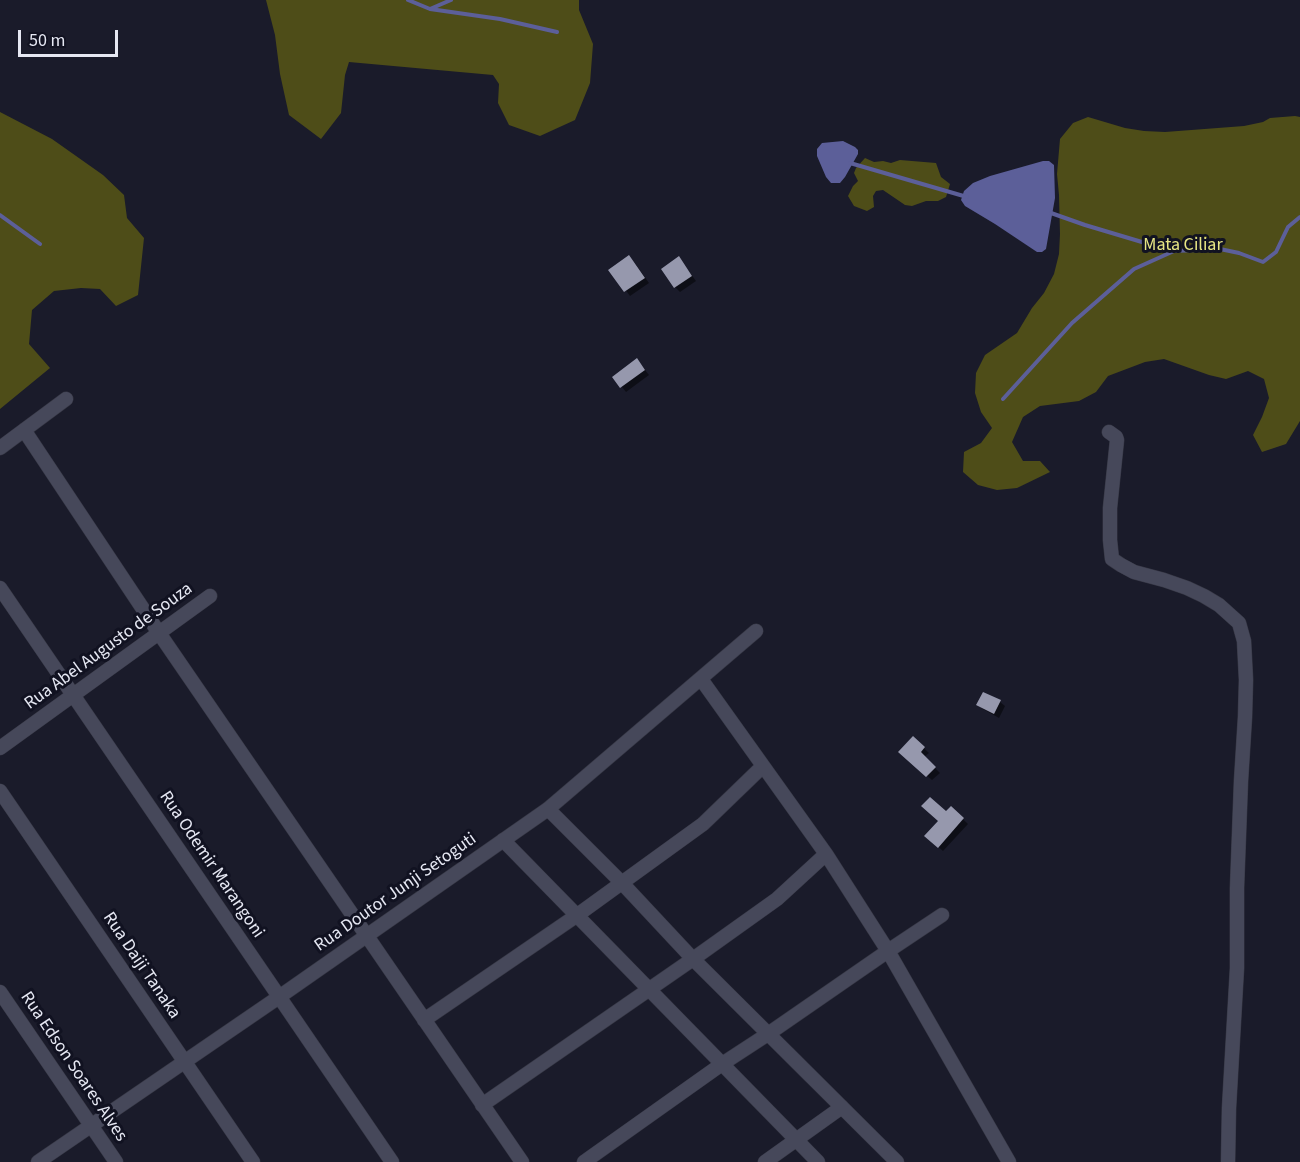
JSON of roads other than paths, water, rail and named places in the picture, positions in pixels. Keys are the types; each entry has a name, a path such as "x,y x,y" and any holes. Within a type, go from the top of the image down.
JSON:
{"street":[{"path":"0,448 66,399"},
{"path":"24,430 159,633 522,1162"},
{"path":"1109,432 1116,436 1117,440 1110,507 1112,558 1121,566 1134,572 1179,585 1219,605 1239,623 1244,641 1245,717 1228,1162"},
{"name":"Rua Odemir Marangoni","path":"0,588 392,1162"},
{"name":"Rua Abel Augusto de Souza","path":"0,747 210,596"},
{"name":"Rua Doutor Junji Setoguti","path":"38,1162 548,809 756,631"},
{"path":"701,679 826,854 888,951 1009,1162"},
{"path":"424,1020 576,916 703,824 763,766"},
{"name":"Rua Daiji Tanaka","path":"0,791 253,1162"},
{"path":"548,809 693,959 897,1162"},
{"path":"503,840 818,1162"},
{"path":"482,1105 777,899 826,854"},
{"path":"584,1162 722,1064 942,915"},
{"name":"Rua Edson Soares Alves","path":"0,992 116,1162"},
{"path":"765,1162 842,1107"}],"water":[{"path":"843,141 855,147 858,154 840,183 831,183 817,156 817,149 822,143"},
{"path":"1049,161 1054,165 1055,198 1046,249 1037,252 965,206 961,200 964,191 973,183"}],"waterway":[{"path":"408,0 430,9 500,19 557,32"},
{"path":"430,9 451,0"},
{"path":"850,163 967,197"},
{"path":"1051,213 1172,251"},
{"path":"0,215 40,244"},
{"path":"1003,399 1072,323 1134,269 1174,251 1220,249 1263,262 1276,252 1288,227 1300,217"}],"park label":[{"name":"Mata Ciliar","path":"1183,246"}]}
